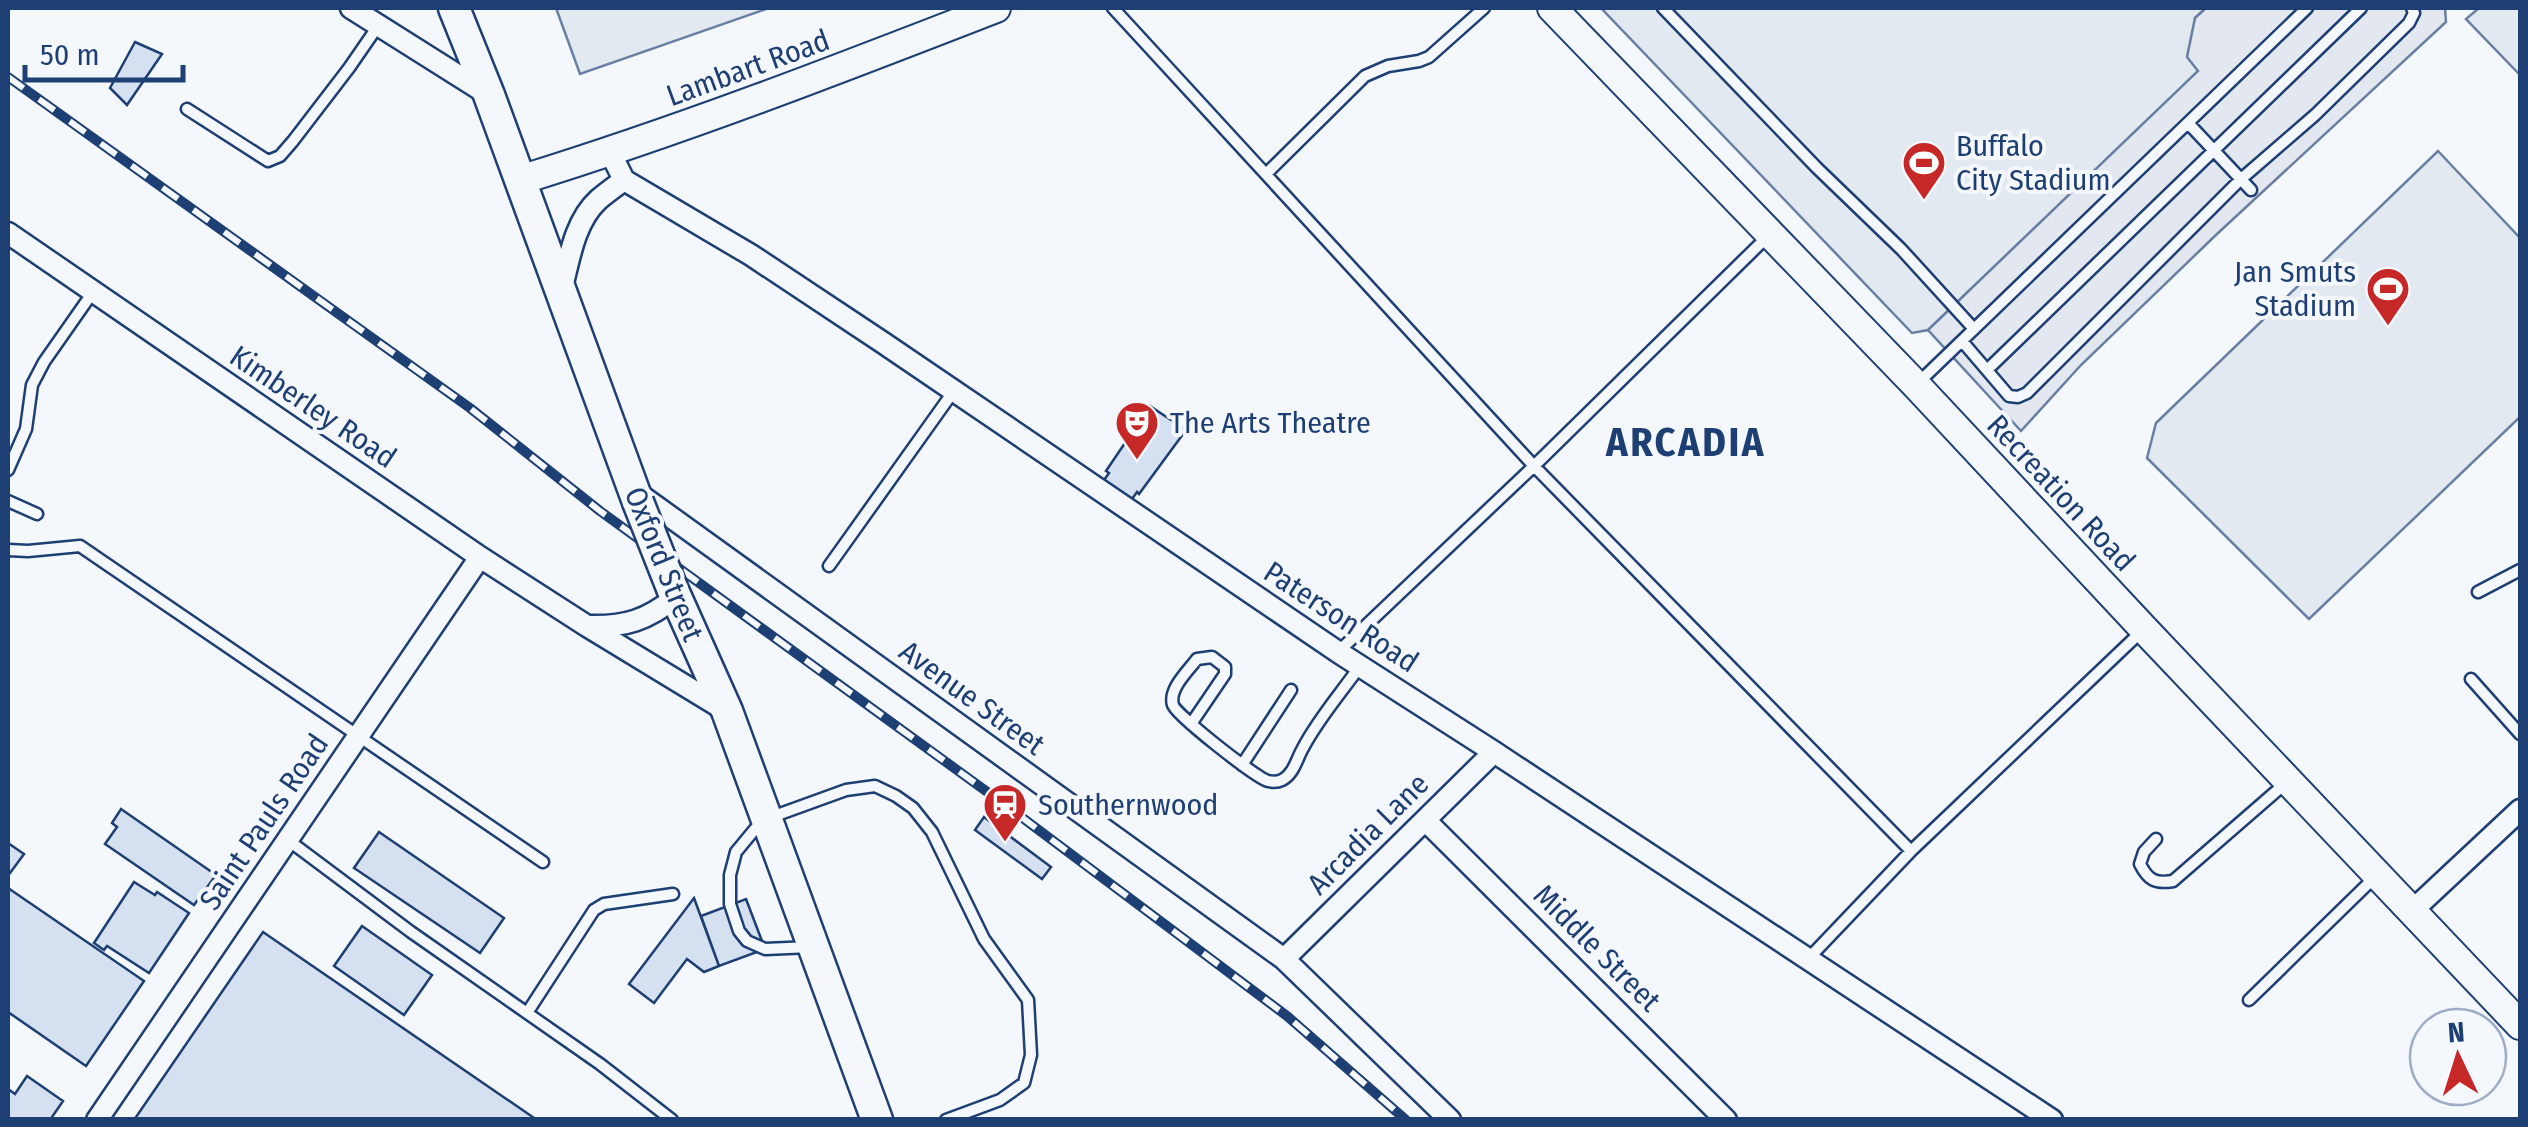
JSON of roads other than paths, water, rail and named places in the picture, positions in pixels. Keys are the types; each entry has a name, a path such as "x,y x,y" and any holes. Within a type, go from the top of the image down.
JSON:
{"main road":[{"name":"Oxford Street","path":"454,8 636,496 727,711 877,1120"}],"street":[{"path":"351,8 489,95"},
{"name":"Lambart Road","path":"520,180 758,101 996,8"},
{"name":"Recreation Road","path":"1552,8 1916,385 2520,1024"},
{"path":"560,294 582,222 594,202 624,180 610,152"},
{"name":"Paterson Road","path":"624,180 751,256 1338,652 2052,1120"},
{"name":"Kimberley Road","path":"8,233 480,557 727,711"},
{"name":"Avenue Street","path":"636,496 1284,959 1450,1120"},
{"name":"Saint Pauls Road","path":"96,1120 480,557"},
{"path":"588,626 617,626 640,620 674,592"},
{"name":"Arcadia Lane","path":"1284,959 1494,752"},
{"path":"2413,910 2520,810"},
{"name":"Middle Street","path":"1425,820 1726,1120"}],"lane":[{"path":"1113,8 1534,466 1911,851"},
{"path":"1266,174 1365,76 1388,66 1429,57 1484,8"},
{"path":"1663,8 1901,249 1974,329"},
{"path":"1916,385 2307,8"},
{"path":"1987,370 2361,8"},
{"path":"1962,340 2009,396 2018,398 2027,393 2240,180 2409,24 2412,8"},
{"path":"188,109 273,161 293,141 378,26"},
{"path":"2188,123 2251,190"},
{"path":"1338,652 1771,233"},
{"path":"8,470 26,429 32,386 93,292"},
{"path":"830,566 954,391"},
{"path":"8,501 38,514"},
{"path":"8,550 80,546 542,862"},
{"path":"2478,592 2520,570"},
{"path":"1809,958 1911,851 2144,629"},
{"path":"1192,724 1226,670 1212,657 1197,659 1174,692 1173,708 1192,724 1242,765 1258,777 1270,782 1281,780 1289,775 1304,744 1360,666"},
{"path":"2471,679 2520,734"},
{"path":"1242,765 1291,690"},
{"path":"2156,839 2144,852 2140,864 2146,877 2158,883 2173,880 2288,780"},
{"path":"814,947 778,950 755,946 740,931 729,890 736,852 766,818 846,790 875,786 913,808 932,832 984,940 1028,1000 1031,1055 1024,1083 1000,1100 946,1120"},
{"path":"288,840 672,1120"},
{"path":"2250,1000 2378,874"},
{"path":"527,1013 594,910 604,904 673,894"}],"railway":[{"path":"8,77 470,408 600,511 1008,807 1287,1016 1406,1120"}],"place":[{"name":"Buffalo City Stadium","path":"1924,201"},
{"name":"Jan Smuts Stadium","path":"2388,327"},
{"name":"The Arts Theatre","path":"1137,461"},
{"name":"Southernwood","path":"1005,843"}],"district":[{"name":"ARCADIA","path":"1686,443"}]}
